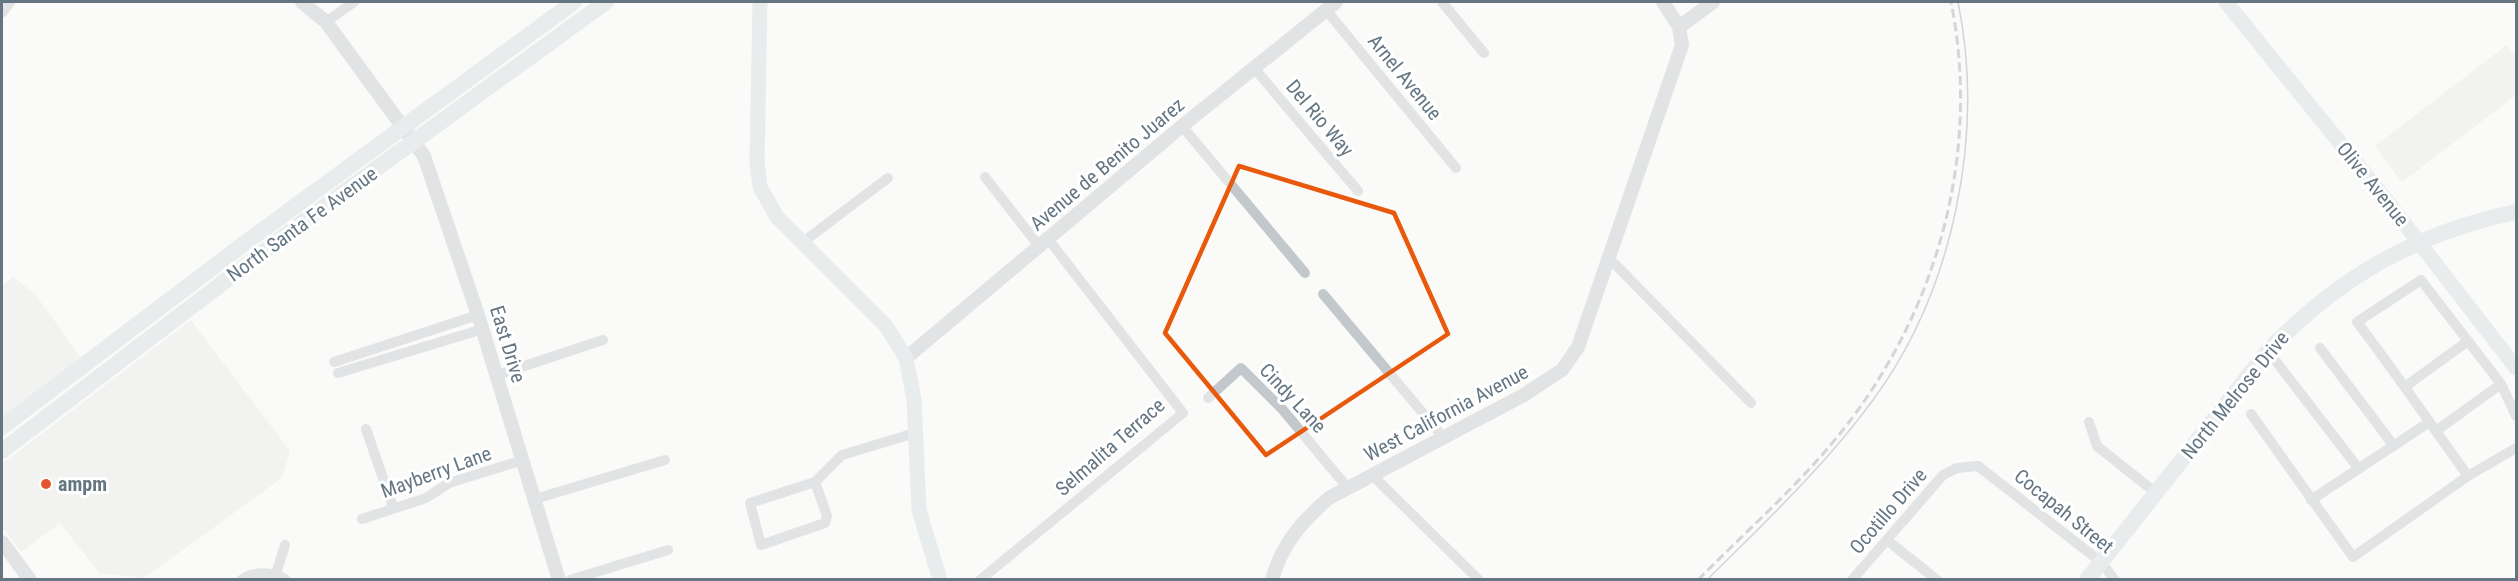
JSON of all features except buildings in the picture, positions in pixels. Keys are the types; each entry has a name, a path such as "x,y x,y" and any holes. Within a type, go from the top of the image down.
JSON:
{"main road":[{"name":"North Santa Fe Avenue","path":"2,427 249,240 574,2"},
{"name":"North Santa Fe Avenue","path":"2,451 291,231 606,2"},
{"path":"759,2 757,162 760,187 777,217 886,326 906,358 914,400 919,510 937,579"},
{"name":"Olive Avenue","path":"2226,2 2517,368"},
{"name":"North Melrose Drive","path":"2087,579 2268,351 2292,325 2352,280 2418,241 2474,221 2517,212"}],"street":[{"path":"2,13 10,2"},
{"name":"East Drive","path":"302,2 326,22 424,156 483,329 560,579"},
{"path":"326,22 354,2"},
{"path":"1442,2 1484,53"},
{"path":"1664,2 1679,27 1713,2"},
{"name":"Avenue de Benito Juarez","path":"906,358 1182,126 1331,6"},
{"name":"Arnel Avenue","path":"1331,6 1456,168"},
{"name":"West California Avenue","path":"1272,579 1288,541 1308,516 1347,487 1524,395 1562,370 1578,348 1610,259 1682,45 1679,27"},
{"name":"Del Rio Way","path":"1254,68 1358,191"},
{"path":"1182,126 1305,273"},
{"path":"985,177 1043,243"},
{"path":"803,242 888,178"},
{"name":"Selmalita Terrace","path":"980,579 1183,413 1043,243"},
{"path":"1610,259 1751,403"},
{"path":"2468,476 2428,423 2406,386 2357,322 2421,280 2500,384 2517,416"},
{"path":"1323,294 1443,437"},
{"path":"334,362 478,315"},
{"path":"338,373 483,329"},
{"path":"497,375 603,340"},
{"path":"2406,386 2468,341"},
{"path":"2320,348 2394,446"},
{"path":"2268,351 2359,470"},
{"name":"Cindy Lane","path":"1208,398 1240,368 1283,410 1347,487"},
{"path":"2436,432 2500,384"},
{"path":"2252,414 2353,557 2468,476 2517,448"},
{"path":"2088,422 2097,446 2156,493"},
{"path":"2312,500 2428,423"},
{"path":"366,429 393,507"},
{"path":"815,482 827,516 823,526 761,545 750,503 815,482 842,455 915,433"},
{"name":"Mayberry Lane","path":"362,519 426,498 449,483 523,460"},
{"path":"535,499 665,460"},
{"name":"Ocotillo Drive","path":"1852,579 1943,475 1957,468 1978,466 1989,473"},
{"name":"Cocapah Street","path":"1989,473 2101,562 2115,579"},
{"path":"1371,474 1479,579"},
{"path":"1887,540 1937,579"},
{"path":"2,542 30,579"},
{"path":"241,579 249,574 281,577 285,545"},
{"path":"570,579 668,550"}],"highlighted area":[{"path":"1239,166 1394,213 1448,334 1266,455 1165,333"}],"shaded area":[{"path":"2507,45 2516,58 2516,95 2402,182 2375,146"},
{"path":"13,277 35,294 81,358 2,419 2,286"},
{"path":"191,320 290,451 282,478 144,578 99,573 60,523 21,552 2,527 2,464"}],"tram line":[{"path":"1707,580 1794,493 1835,448 1873,400 1901,357 1924,310 1943,261 1956,209 1964,157 1967,104 1965,52 1958,2"}],"railway":[{"path":"1698,580 1787,492 1838,436 1872,389 1901,339 1925,286 1943,231 1955,175 1960,117 1959,60 1951,2"}],"place":[{"name":"ampm","path":"46,484"}]}
